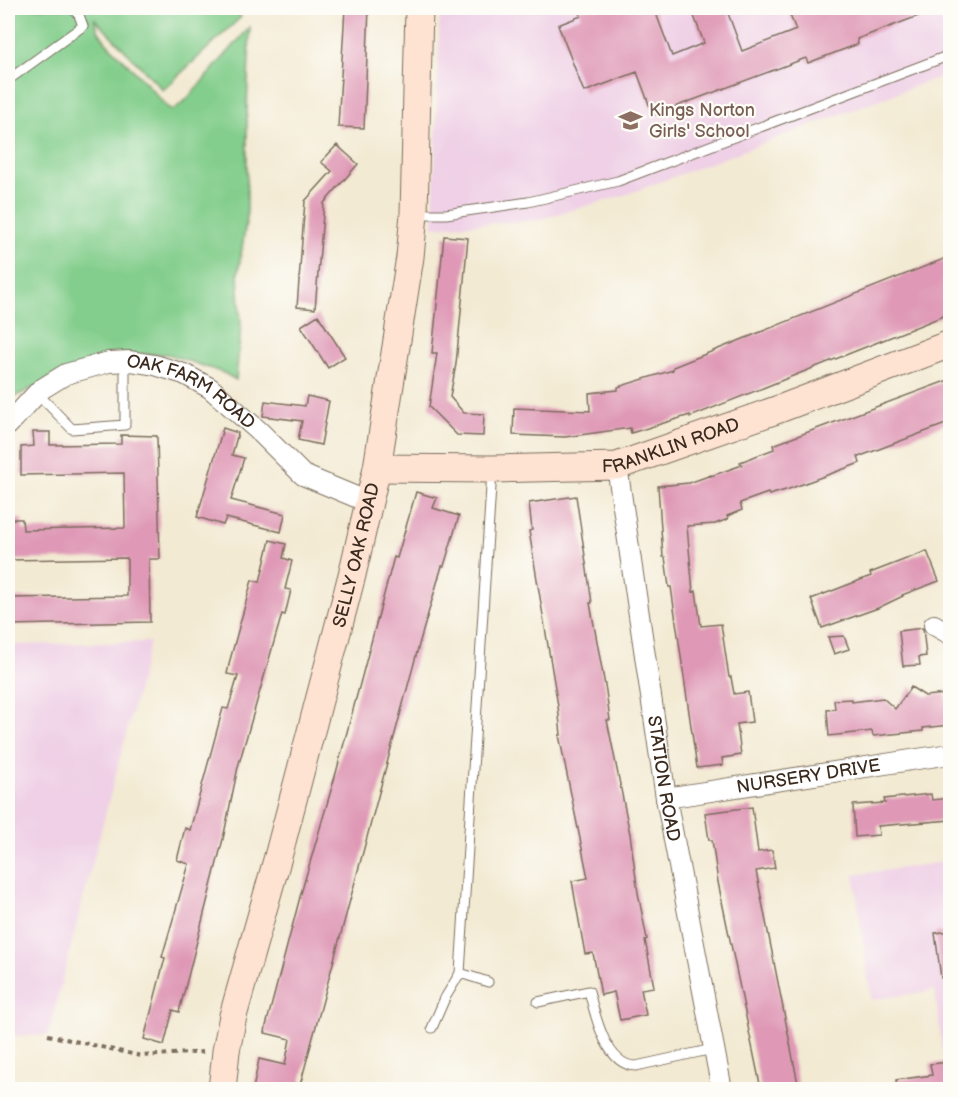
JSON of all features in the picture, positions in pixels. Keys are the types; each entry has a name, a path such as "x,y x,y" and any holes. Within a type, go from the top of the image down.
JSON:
{"street":[{"name":"SELLY OAK ROAD","path":"222,1089 233,1016 279,853 352,575 377,468 410,257 414,214 419,8"},
{"name":"FRANKLIN ROAD","path":"377,468 492,469 617,466 782,408 951,344"},
{"name":"OAK FARM ROAD","path":"8,425 23,401 66,374 109,362 125,361 155,365 175,371 210,388 260,432 303,475 368,502"},
{"name":"STATION ROAD","path":"617,466 666,798 722,1089"},
{"name":"NURSERY DRIVE","path":"666,798 951,754"}],"lane":[{"path":"8,80 83,26 80,15 72,8"},
{"path":"414,214 446,214 528,202 618,181 951,55"},
{"path":"23,401 72,429 125,425 125,361"},
{"path":"432,1028 445,998 460,973 492,469"},
{"path":"460,973 488,982"},
{"path":"538,1002 589,992 601,1031 614,1056 629,1066 713,1049"}],"path":[{"path":"48,1035 141,1056 226,1051"}],"shaded area":[{"name":"Kings Norton Girls' School","path":"440,8 950,8 950,73 625,195 537,220 433,227"},
{"path":"150,642 48,1035 8,1036 8,645"},
{"path":"950,861 950,1089 947,1089 935,990 871,1000 854,875"}],"green space":[{"path":"8,8 232,8 241,17 163,90 94,18 99,32 107,43 167,107 173,110 186,100 250,27 247,216 238,274 241,325 236,380 224,373 168,354 103,355 14,397 8,394"}],"building":[{"path":"345,8 369,8 364,128 338,127"},
{"path":"578,8 654,8 672,56 704,43 691,8 726,8 742,51 796,30 787,8 937,9 857,39 858,44 808,63 806,58 653,115 637,72 584,92 558,25 581,16"},
{"path":"337,145 358,164 324,203 315,309 297,307 305,201 332,171 321,162"},
{"path":"444,236 468,238 456,364 450,397 464,413 484,414 483,436 457,435 429,407 437,353 432,353"},
{"path":"951,256 951,313 690,417 690,415 631,433 630,428 565,437 513,435 514,408 590,411 589,393 618,390 618,387 673,370 673,367"},
{"path":"318,315 345,357 328,368 301,326"},
{"path":"951,379 951,422 858,457 860,463 789,489 769,495 768,493 740,503 742,510 727,516 728,519 715,524 687,526 693,592 696,591 701,626 721,624 729,677 731,677 734,694 748,692 752,722 737,724 741,755 722,758 723,765 697,768 671,587 669,587 665,557 663,557 658,486 689,483 742,465 740,462 774,449 773,445"},
{"path":"307,396 329,401 321,445 298,440 302,421 263,416 265,401 305,406"},
{"path":"223,428 238,433 232,455 244,458 231,500 285,514 281,532 226,518 223,525 197,517"},
{"path":"33,432 50,432 50,445 121,444 121,435 157,436 160,559 149,559 150,622 8,625 8,598 127,596 127,558 8,560 8,519 22,519 23,530 125,528 124,473 21,475 21,447 34,446"},
{"path":"416,492 437,498 433,508 459,516 420,641 299,1089 253,1089 259,1059 285,1065 290,1039 265,1033 266,1026 394,557 397,558"},
{"path":"576,496 592,603 590,603 610,720 607,720 630,834 654,987 641,989 646,1015 620,1020 614,992 601,995 593,953 585,954 572,881 588,878 559,735 561,735 558,706 529,531 532,530 529,503"},
{"path":"270,540 286,544 283,558 292,561 285,589 291,590 238,767 223,839 179,1012 173,1010 164,1045 144,1039 165,958 162,957 189,864 177,860 185,828 190,830 223,708 228,709 238,676 227,674 230,660 252,580 260,582"},
{"path":"927,551 939,581 902,595 878,608 822,628 811,599"},
{"path":"923,628 926,656 919,657 920,665 903,666 899,631"},
{"path":"844,636 849,649 834,654 828,637"},
{"path":"911,687 925,696 946,694 950,725 923,728 923,731 873,736 872,731 829,736 827,710 835,709 834,700 852,699 852,702 883,698 895,709"},
{"path":"931,794 932,800 951,798 951,820 878,826 879,835 855,837 853,805 885,803 884,799"},
{"path":"752,807 758,852 772,850 775,868 756,871 799,1089 761,1089 718,882 712,840 709,840 705,813"},
{"path":"951,931 951,977 941,978 935,933"},
{"path":"951,1062 951,1089 897,1089 896,1080 932,1075 930,1064"}],"place":[{"name":"Kings Norton Girls' School","path":"631,120"}]}
